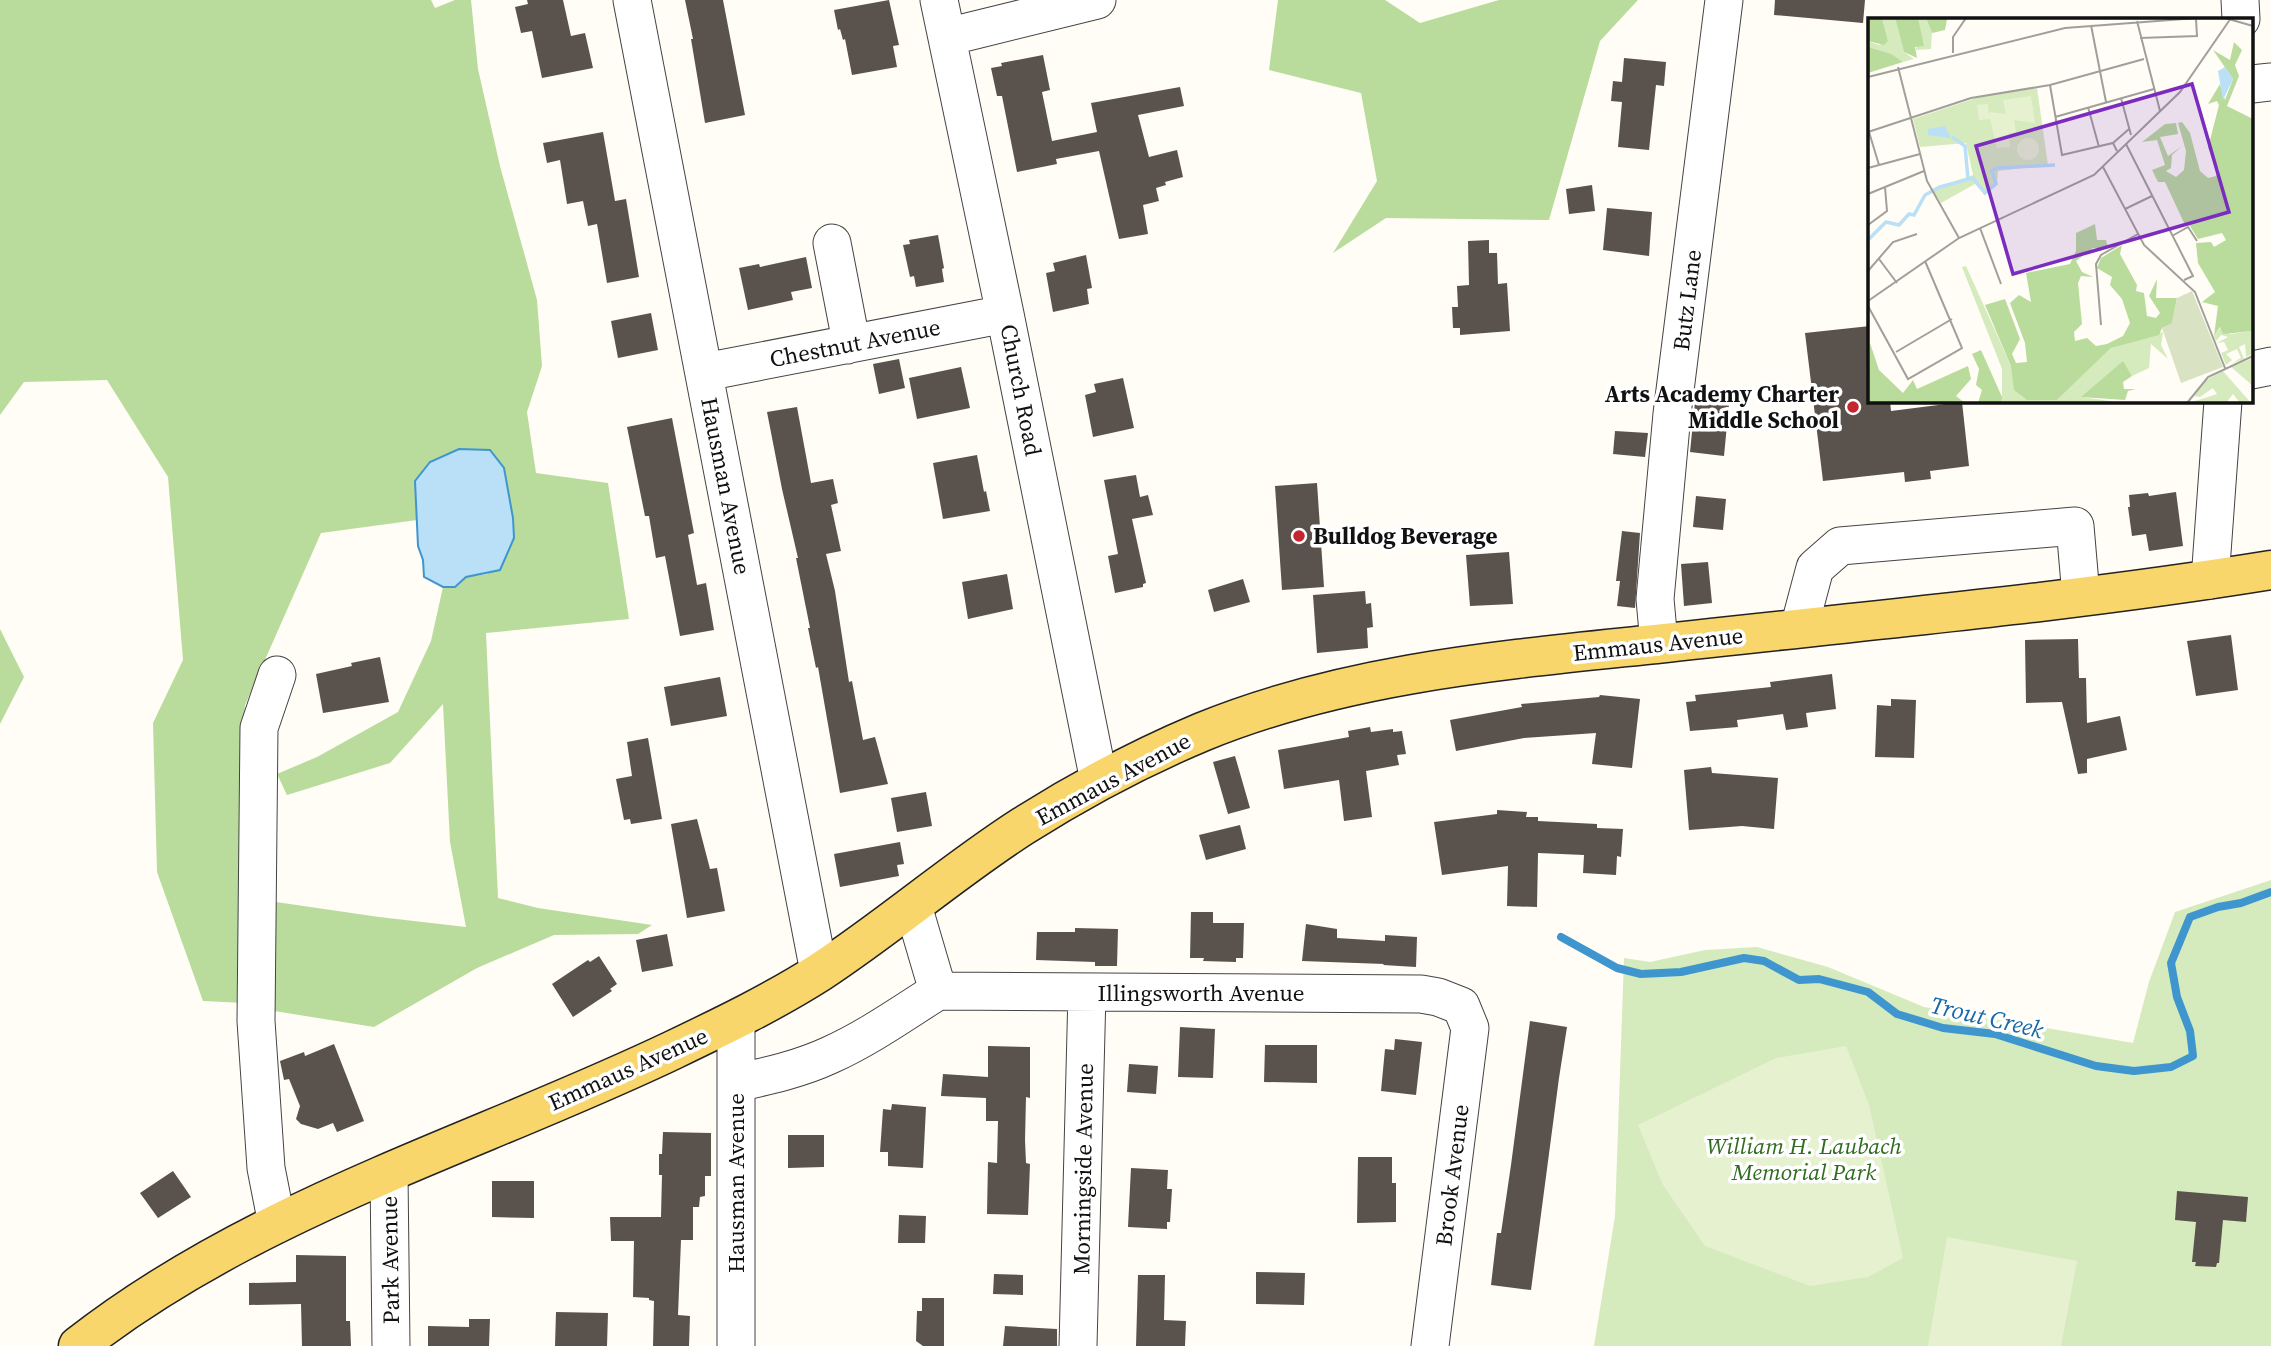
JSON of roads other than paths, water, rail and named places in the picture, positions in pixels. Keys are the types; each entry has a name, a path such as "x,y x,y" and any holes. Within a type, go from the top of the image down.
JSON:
{"main road":[{"name":"Emmaus Avenue","path":"78,1346 143,1298 220,1252 277,1224 658,1057 736,1020 819,972 1021,827 1099,781 1205,731 1291,702 1378,679 1534,657 2081,596 2271,570"}],"street":[{"name":"Hausman Avenue","path":"632,0 819,972"},
{"name":"Church Road","path":"939,0 1099,781"},
{"path":"947,37 1097,0"},
{"name":"Butz Lane","path":"1659,643 1656,600 1672,414 1724,0"},
{"path":"2240,0 2241,18"},
{"path":"832,243 849,331 846,345"},
{"name":"Chestnut Avenue","path":"705,372 1005,314"},
{"path":"2210,580 2222,402"},
{"path":"1799,628 1815,568 1840,546 2075,526 2081,596"},
{"path":"277,675 258,728 256,1021 266,1168 277,1224"},
{"path":"736,1083 782,1073 830,1055 866,1037 938,991 913,905"},
{"name":"Illingsworth Avenue","path":"938,991 1422,994 1461,1006"},
{"name":"Morningside Avenue","path":"1078,1346 1087,992"},
{"name":"Brook Avenue","path":"1430,1346 1470,1028 1461,1006"},
{"name":"Hausman Avenue","path":"736,1020 736,1346"},
{"name":"Park Avenue","path":"389,1174 391,1346"}],"water":[{"path":"459,449 490,450 504,468 514,538 500,570 466,577 455,587 443,587 424,577 423,560 418,546 415,481 430,462"}],"waterway":[{"name":"Trout Creek","path":"1561,937 1617,968 1641,974 1681,972 1744,958 1764,961 1799,980 1819,979 1868,992 1897,1014 1943,1028 1995,1034 2096,1066 2134,1071 2171,1067 2193,1056 2190,1031 2177,997 2171,963 2190,917 2271,892"}],"place":[{"name":"Arts Academy Charter Middle School","path":"1853,407"},
{"name":"Bulldog Beverage","path":"1299,536"}],"park label":[{"name":"William H. Laubach Memorial Park","path":"1804,1159"}]}
